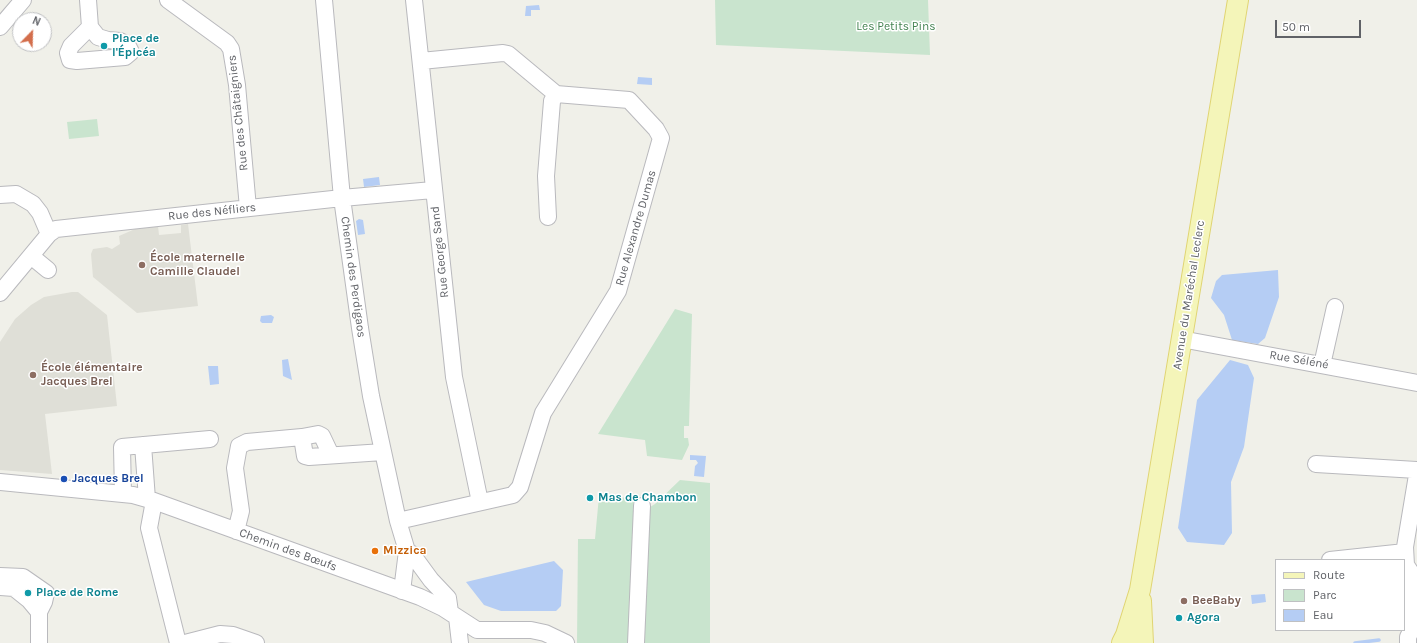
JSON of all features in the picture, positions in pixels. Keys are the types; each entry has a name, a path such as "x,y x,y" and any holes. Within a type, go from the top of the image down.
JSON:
{"main road":[{"name":"Avenue du Maréchal Leclerc","path":"1122,643 1126,635 1140,590 1238,0"},
{"name":"Avenue du Maréchal Leclerc","path":"1140,590 1143,643"}],"street":[{"path":"0,27 23,0"},
{"path":"88,0 90,27"},
{"name":"Rue des Châtaigniers","path":"168,0 227,43 231,49 237,85 248,208"},
{"name":"Chemin des Perdigaos","path":"324,0 342,198 360,328 371,396 398,521 407,551 402,591"},
{"name":"Rue George Sand","path":"414,0 454,377 480,502"},
{"path":"420,61 503,53 508,54 556,94 552,101 540,191 548,217"},
{"name":"Rue Alexandre Dumas","path":"398,521 513,495 520,487 543,413 618,291 661,138 656,128 629,100 556,94"},
{"name":"Rue des Néfliers","path":"49,234 56,229 81,226 342,198 433,190"},
{"path":"0,195 16,194 33,204 40,213 49,234 0,293"},
{"path":"31,256 48,270"},
{"path":"1322,364 1335,307"},
{"name":"Rue Séléné","path":"1182,339 1417,383"},
{"path":"236,531 241,511 235,468 239,446 247,442 302,437 305,456 309,457 383,452"},
{"path":"123,494 122,447 210,439"},
{"path":"144,445 150,500 149,528 178,643"},
{"path":"1316,464 1417,470"},
{"path":"1406,637 1411,631 1410,571 1407,555 1417,475"},
{"name":"Chemin des Bœufs","path":"0,482 123,494 150,500 420,597 453,614 474,637 531,630 546,633 566,643"},
{"path":"636,643 642,506"},
{"name":"Chemin des Perdigaos","path":"407,551 412,554 431,580 448,598 460,643"},
{"path":"1345,559 1407,555"},
{"path":"0,576 23,577 46,593 39,612 39,643"},
{"path":"420,597 431,580"},
{"path":"0,587 14,588 29,600 39,612"},
{"path":"185,643 220,634 233,635 256,643"}],"shaded area":[{"name":"École maternelle Camille Claudel","path":"188,224 198,306 137,313 93,277 91,254 93,249 107,247 112,249 120,244 119,236 135,229 158,226 159,235 181,233 181,225"},
{"path":"78,292 107,315 117,406 45,414 52,474 0,470 0,342 15,319 31,305 44,297"}],"green space":[{"name":"Les Petits Pins","path":"715,0 928,0 930,55 716,45"},
{"path":"97,119 99,136 69,139 67,122"},
{"path":"675,309 692,314 689,426 684,426 684,438 688,438 689,445 682,460 647,456 645,440 598,434"},
{"path":"680,480 710,483 710,643 577,643 578,539 595,539 599,496 631,498 642,512 655,504"}],"water":[{"path":"539,5 540,10 531,10 531,16 525,16 526,6"},
{"path":"638,77 652,78 652,85 637,84"},
{"path":"379,177 380,185 364,187 363,179"},
{"path":"359,219 363,220 365,234 358,235 356,221"},
{"path":"1278,270 1279,297 1265,338 1258,344 1232,340 1224,315 1211,298 1216,281 1222,275"},
{"path":"271,315 274,317 272,323 262,323 260,321 261,316"},
{"path":"288,359 292,380 283,376 282,360"},
{"path":"1230,360 1248,365 1254,378 1244,447 1231,482 1232,533 1224,545 1187,542 1178,528 1197,400"},
{"path":"208,366 218,366 219,384 210,385"},
{"path":"690,455 706,456 704,477 694,476 695,466 698,463 696,460 690,460"},
{"path":"554,561 563,570 561,606 556,611 501,611 484,605 466,582"},
{"path":"1265,594 1266,602 1252,604 1251,595"}],"waterway":[{"path":"1355,643 1379,640"}],"place":[{"name":"Place de l'Épicéa","path":"104,46"},
{"name":"École maternelle Camille Claudel","path":"142,265"},
{"name":"École élémentaire Jacques Brel","path":"33,375"},
{"name":"Jacques Brel","path":"64,479"},
{"name":"Mas de Chambon","path":"590,498"},
{"name":"Mizzica","path":"375,551"},
{"name":"Place de Rome","path":"28,593"},
{"name":"BeeBaby","path":"1184,601"},
{"name":"Agora","path":"1179,618"}]}
